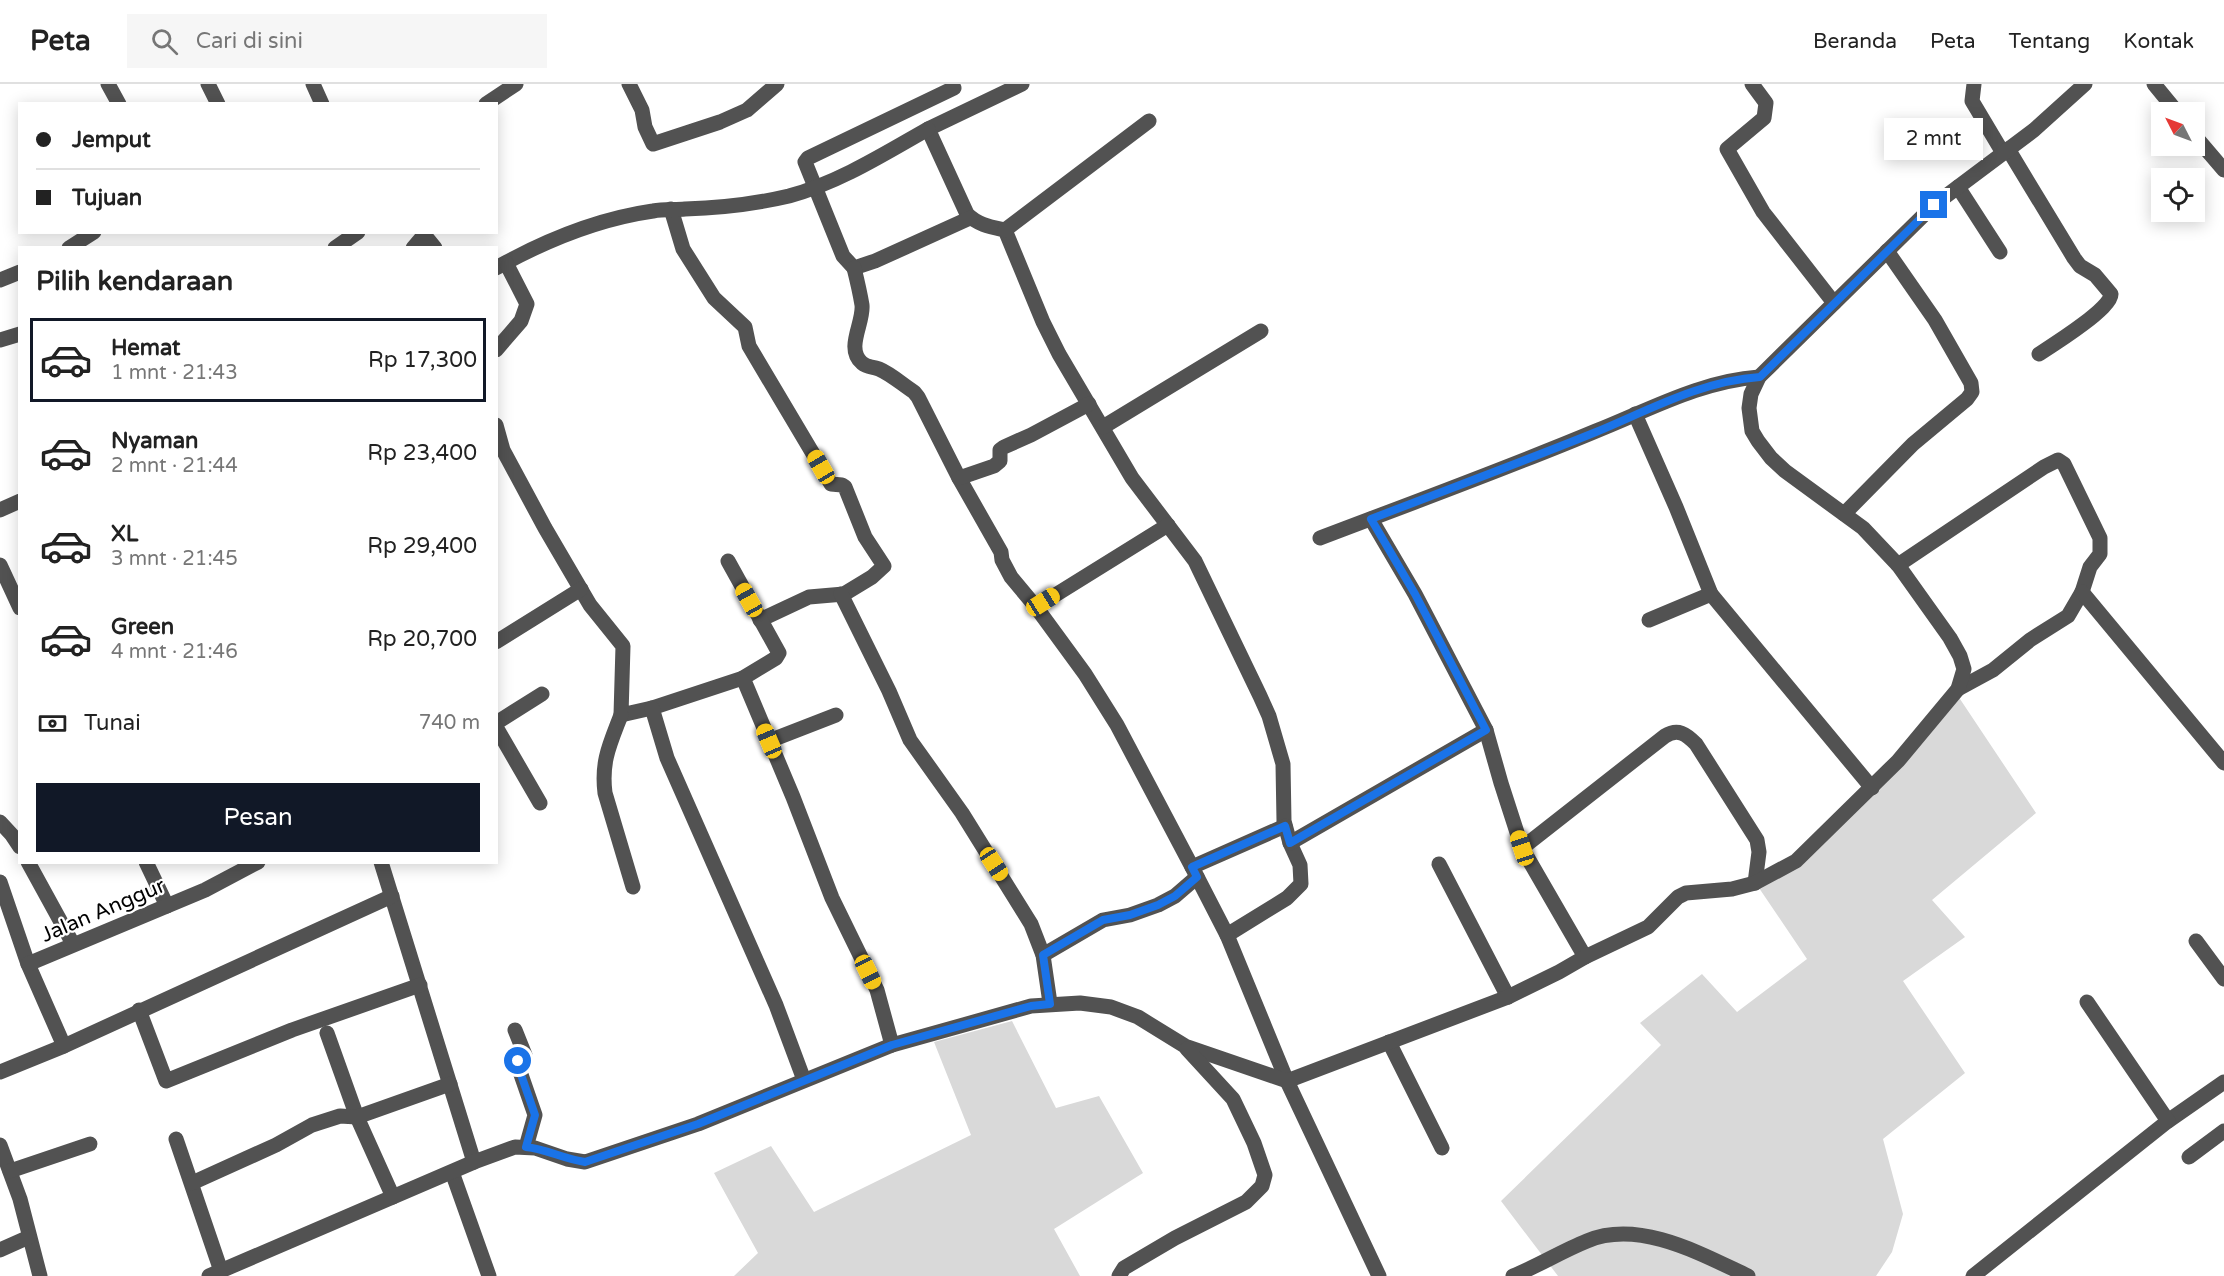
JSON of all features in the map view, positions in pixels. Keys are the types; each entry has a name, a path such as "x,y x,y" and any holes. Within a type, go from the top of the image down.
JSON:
{"street":[{"path":"108,84 118,102"},
{"path":"208,84 217,102"},
{"path":"313,84 320,102"},
{"path":"489,102 516,84"},
{"path":"629,84 642,110 645,127 653,144 720,122 747,110 777,84"},
{"path":"498,348 521,321 526,304 501,266 523,253 571,231 616,218 654,210 754,203 814,188 1022,84"},
{"path":"1752,84 1766,103 1764,118 1727,148 1763,212 1834,303"},
{"path":"1974,84 1972,101 2074,258 2080,266 2095,274 2111,294 2109,303 2099,312 2039,354"},
{"path":"1958,690 1964,669 1960,656 1898,565 1863,528 1785,471 1771,458 1752,431 1749,408 1751,394 1760,377 1934,205 2046,120 2085,84"},
{"path":"2154,84 2169,102"},
{"path":"967,111 953,86 808,158 805,162 845,261 854,268 862,306 862,316 854,347 857,357 869,368 879,369 914,392 937,432 958,478 1001,552 1002,560 1011,577 1085,674 1117,725 1227,935 1287,1081 1377,1276"},
{"path":"928,129 970,218 984,226 1005,230 1149,121"},
{"path":"2205,148 2224,170"},
{"path":"1958,187 2000,252"},
{"path":"671,209 683,249 714,298 745,327 749,346 831,484 844,485 865,537 884,566 851,591 809,597 760,620"},
{"path":"854,268 875,261 970,218"},
{"path":"1005,230 1043,322 1132,478 1195,561 1269,716 1283,764 1285,826 1300,865 1301,884 1287,898 1227,935"},
{"path":"72,246 91,234"},
{"path":"338,246 355,234"},
{"path":"423,234 433,246"},
{"path":"1844,514 1913,444 1967,399 1972,392 1971,383 1935,320 1887,252"},
{"path":"0,279 18,273"},
{"path":"1103,427 1261,331"},
{"path":"0,340 18,335"},
{"path":"1320,538 1597,431 1635,414 1726,381 1760,377"},
{"path":"958,478 998,464 1001,458 1000,450 1004,447 1089,404"},
{"path":"1635,414 1711,594 1872,788"},
{"path":"500,451 590,606 623,646 621,715 604,760 603,781 604,793 633,887"},
{"path":"176,1140 192,1183 215,1273 514,1147 535,1148 567,1159 585,1162 698,1124 892,1045 1031,1006 1080,1003 1111,1007 1138,1017 1185,1046 1287,1081 1508,998 1648,927 1678,897 1755,883 1796,861 1899,761 1958,690 1993,670 2030,640 2068,616 2082,592 2086,574 2100,554 2100,538 2064,464 2058,460 2044,467 1898,565"},
{"path":"0,510 18,502"},
{"path":"1371,519 1415,594 1486,730 1522,848 1585,957"},
{"path":"1036,607 1168,525"},
{"path":"621,715 652,708 742,678 776,658 779,653 728,561"},
{"path":"0,565 18,604"},
{"path":"498,641 581,589"},
{"path":"2082,592 2224,763"},
{"path":"841,594 889,691 910,740 962,813 1031,924 1043,955 1050,1004"},
{"path":"1649,620 1711,594"},
{"path":"742,678 832,898 877,990 892,1045"},
{"path":"498,724 542,694"},
{"path":"652,708 667,758 776,1005 804,1080"},
{"path":"769,741 836,715"},
{"path":"498,729 540,803"},
{"path":"1290,843 1486,730"},
{"path":"1522,848 1665,736 1680,732 1696,744 1757,840 1759,852 1755,883"},
{"path":"0,822 18,845"},
{"path":"1043,955 1103,920 1130,915 1175,896 1195,872 1285,826"},
{"path":"29,864 73,944"},
{"path":"147,864 167,906"},
{"name":"Jalan Anggur","path":"28,964 205,890 253,864"},
{"path":"382,864 474,1162"},
{"path":"1439,864 1508,998"},
{"path":"0,882 28,964 64,1046"},
{"path":"0,1072 64,1046 392,896"},
{"path":"2196,941 2224,979"},
{"path":"140,1010 166,1081 292,1030 420,985"},
{"path":"2087,1002 2168,1121"},
{"path":"515,1030 525,1055 517,1063 535,1115 526,1147"},
{"path":"327,1033 357,1117 393,1197"},
{"path":"1389,1042 1442,1148"},
{"path":"1119,1276 1124,1268 1175,1238 1246,1202 1262,1186 1264,1175 1254,1143 1233,1099 1185,1046"},
{"path":"1973,1276 2168,1121 2224,1082"},
{"path":"192,1183 312,1125 340,1116 357,1117 450,1084"},
{"path":"2189,1157 2224,1131"},
{"path":"10,1171 90,1144"},
{"path":"0,1145 10,1171 40,1276"},
{"path":"452,1172 489,1276"},
{"path":"1513,1276 1589,1240 1615,1234 1641,1234 1701,1254 1748,1276"},
{"path":"0,1250 29,1237"}],"shaded area":[{"path":"1958,696 2036,813 1932,900 1965,937 1903,981 1965,1073 1883,1139 1903,1214 1892,1252 1876,1276 1558,1276 1501,1201 1661,1045 1640,1023 1702,974 1737,1012 1807,959 1759,888"},
{"path":"1012,1021 1056,1108 1099,1096 1143,1173 1054,1229 1080,1276 734,1276 758,1253 714,1173 771,1146 814,1212 971,1135 934,1042"}],"route":[{"path":"518,1061 535,1115 526,1147 585,1162 698,1124 892,1045 1031,1006 1050,1004 1043,955 1103,920 1130,915 1175,896 1197,877 1192,867 1285,826 1290,843 1486,730 1415,594 1371,519 1660,404 1726,381 1760,377 1934,205"}]}
